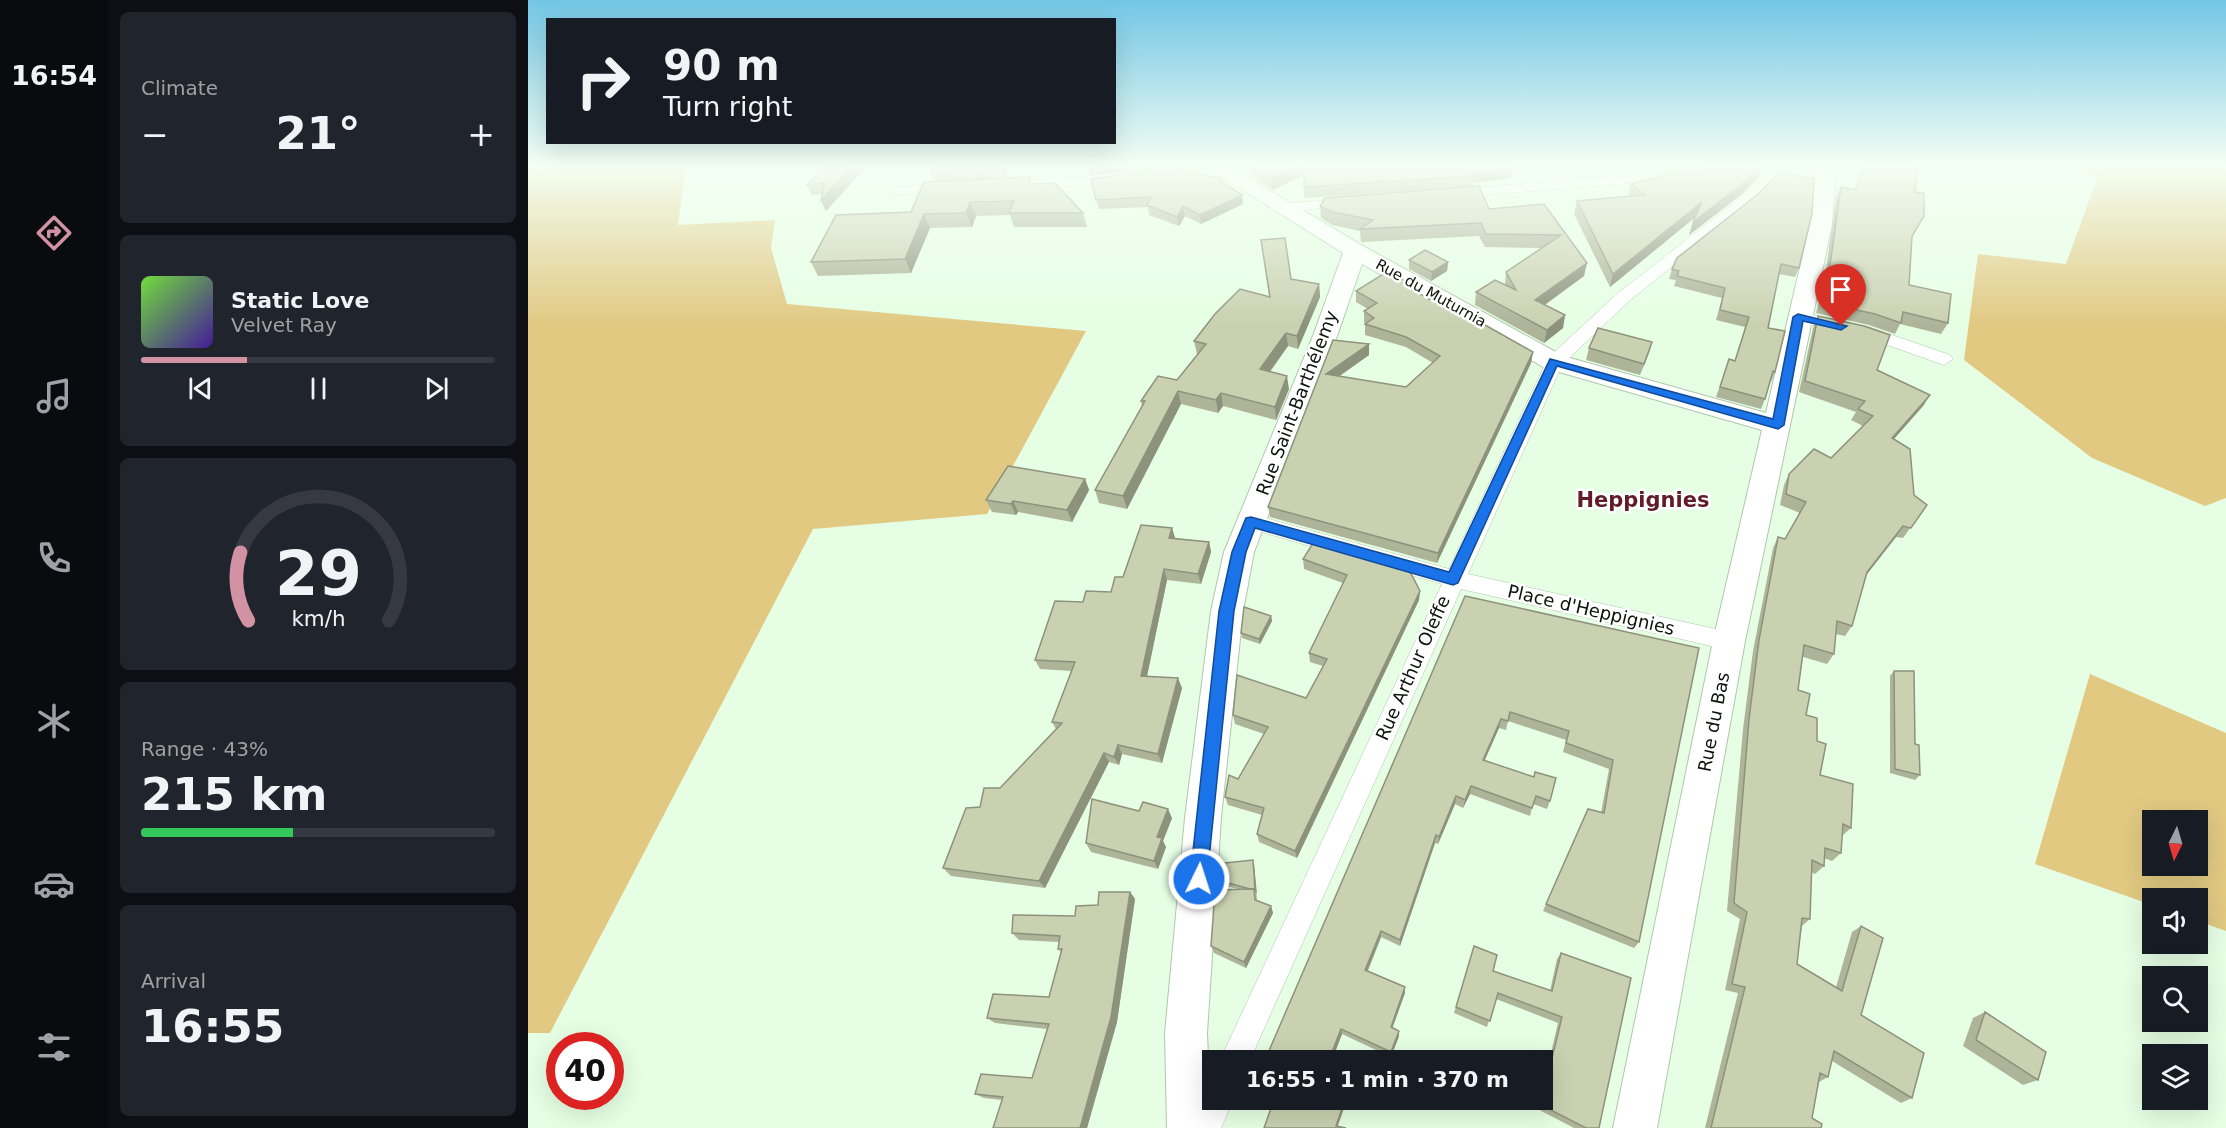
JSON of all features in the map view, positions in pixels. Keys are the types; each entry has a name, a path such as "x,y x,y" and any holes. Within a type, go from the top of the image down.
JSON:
{"street":[{"name":"Rue du Muturnia","path":"1303,220 1554,362"},
{"name":"Rue Arthur Oleffe","path":"1240,1050 1554,362 1611,305 1721,220"},
{"name":"Rue du Bas","path":"1635,1128 1729,641 1778,425 1798,317 1821,220"},
{"name":"Rue Saint-Barthélemy","path":"1189,1128 1186,1033 1203,818 1227,611 1239,552 1355,251"},
{"path":"1798,317 1863,331 1944,359"},
{"path":"1554,362 1778,425"},
{"name":"Place d'Heppignies","path":"1251,522 1453,579 1729,641"},
{"path":"1205,1128 1213,1110"}],"shaded area":[{"path":"528,220 679,220 678,225 775,220 771,248 787,304 1086,331 987,514 813,529 551,1032 528,1033"},
{"path":"2082,220 2226,220 2226,498 2205,506 2092,458 1964,360 1978,254 2066,264"},
{"path":"2090,674 2226,733 2226,931 2208,925 2208,888 2142,888 2142,901 2035,864"}],"building":[{"path":"834,220 922,220 905,259 811,262"},
{"path":"1371,220 1555,220 1587,263 1535,300 1565,315 1547,330 1476,292 1495,280 1516,290 1506,272 1561,235 1486,234 1481,223 1360,229 1373,220"},
{"path":"1586,220 1680,220 1613,274"},
{"path":"1726,220 1811,220 1799,268 1781,264 1768,328 1785,331 1775,372 1773,371 1765,399 1720,387 1729,359 1735,361 1749,317 1720,310 1725,288 1677,276 1679,271 1672,269 1677,258"},
{"path":"1836,220 1922,220 1912,236 1909,285 1951,294 1948,323 1903,312 1901,323 1875,314 1821,302 1829,272"},
{"path":"1285,238 1291,279 1319,284 1297,336 1286,333 1260,369 1287,376 1275,407 1221,393 1216,400 1178,391 1123,496 1095,490 1145,401 1141,401 1158,376 1177,380 1206,344 1194,341 1215,314 1240,289 1270,297 1261,240"},
{"path":"1425,250 1448,262 1432,272 1409,260"},
{"path":"1388,271 1411,284 1407,287 1451,311 1455,308 1533,352 1438,553 1268,507 1333,340 1369,344 1326,374 1406,387 1440,356 1406,337 1365,324 1374,318 1364,311 1377,303 1356,291"},
{"path":"1818,316 1864,326 1890,335 1877,370 1930,395 1892,438 1910,449 1914,495 1927,505 1911,528 1903,526 1867,572 1852,626 1837,621 1834,654 1804,645 1798,690 1810,694 1806,715 1817,718 1817,741 1826,744 1820,775 1853,784 1851,828 1843,824 1841,853 1825,848 1824,866 1812,860 1810,919 1802,918 1797,964 1842,991 1861,926 1883,938 1861,1015 1924,1053 1912,1098 1834,1051 1828,1077 1820,1073 1812,1118 1822,1124 1821,1128 1711,1128 1745,987 1732,984 1747,912 1734,903 1749,719 1759,640 1778,537 1785,539 1806,502 1786,494 1789,474 1814,449 1831,458 1873,416 1858,409 1865,401 1805,381"},
{"path":"1598,328 1652,342 1644,364 1589,348"},
{"path":"1008,466 1085,479 1067,510 1013,501 1011,504 986,500"},
{"path":"1141,525 1172,528 1169,538 1209,542 1198,574 1164,569 1141,676 1178,678 1158,754 1118,745 1114,757 1104,753 1039,881 943,868 966,808 980,807 984,788 1000,788 1062,723 1052,722 1075,662 1035,660 1055,601 1083,602 1086,591 1111,592 1115,577 1123,577"},
{"path":"1315,540 1407,566 1420,591 1295,851 1257,834 1264,808 1225,797 1229,775 1238,779 1268,727 1233,715 1237,675 1306,698 1327,659 1309,653 1347,575 1303,559"},
{"path":"1465,596 1699,648 1639,942 1546,904 1588,809 1604,813 1613,760 1566,743 1569,731 1510,712 1508,721 1501,719 1483,760 1534,777 1535,772 1556,778 1550,801 1536,796 1532,808 1471,786 1465,800 1456,796 1439,837 1436,835 1400,940 1381,931 1365,970 1405,987 1391,1027 1399,1031 1392,1050 1387,1050 1341,1029 1333,1050 1269,1050"},
{"path":"1244,607 1271,616 1259,639 1241,633"},
{"path":"1894,671 1914,671 1915,744 1919,745 1920,775 1895,769"},
{"path":"1092,799 1139,811 1143,802 1168,809 1157,837 1162,838 1154,861 1086,843"},
{"path":"1253,860 1255,890 1225,882 1225,863"},
{"path":"1254,889 1255,900 1271,906 1244,962 1211,946 1215,890"},
{"path":"1099,892 1130,892 1111,1017 1080,1128 993,1128 1003,1097 975,1094 981,1074 1032,1078 1049,1024 987,1018 993,994 1049,997 1062,949 1058,949 1060,936 1012,933 1013,915 1075,916 1076,906 1098,905"},
{"path":"1474,946 1497,955 1493,971 1552,991 1561,953 1631,978 1599,1128 1586,1128 1551,1110 1553,1110 1553,1054 1562,1017 1498,993 1490,1021 1456,1007"},
{"path":"1985,1012 2046,1052 2038,1080 1976,1040"},
{"path":"1270,1110 1342,1110 1336,1126 1346,1128 1264,1128"}],"district":[{"name":"Heppignies","path":"1643,500"}],"route":[{"path":"1199,879 1203,818 1227,611 1239,552 1251,522 1453,579 1554,362 1778,425 1798,317 1841,326"}]}
